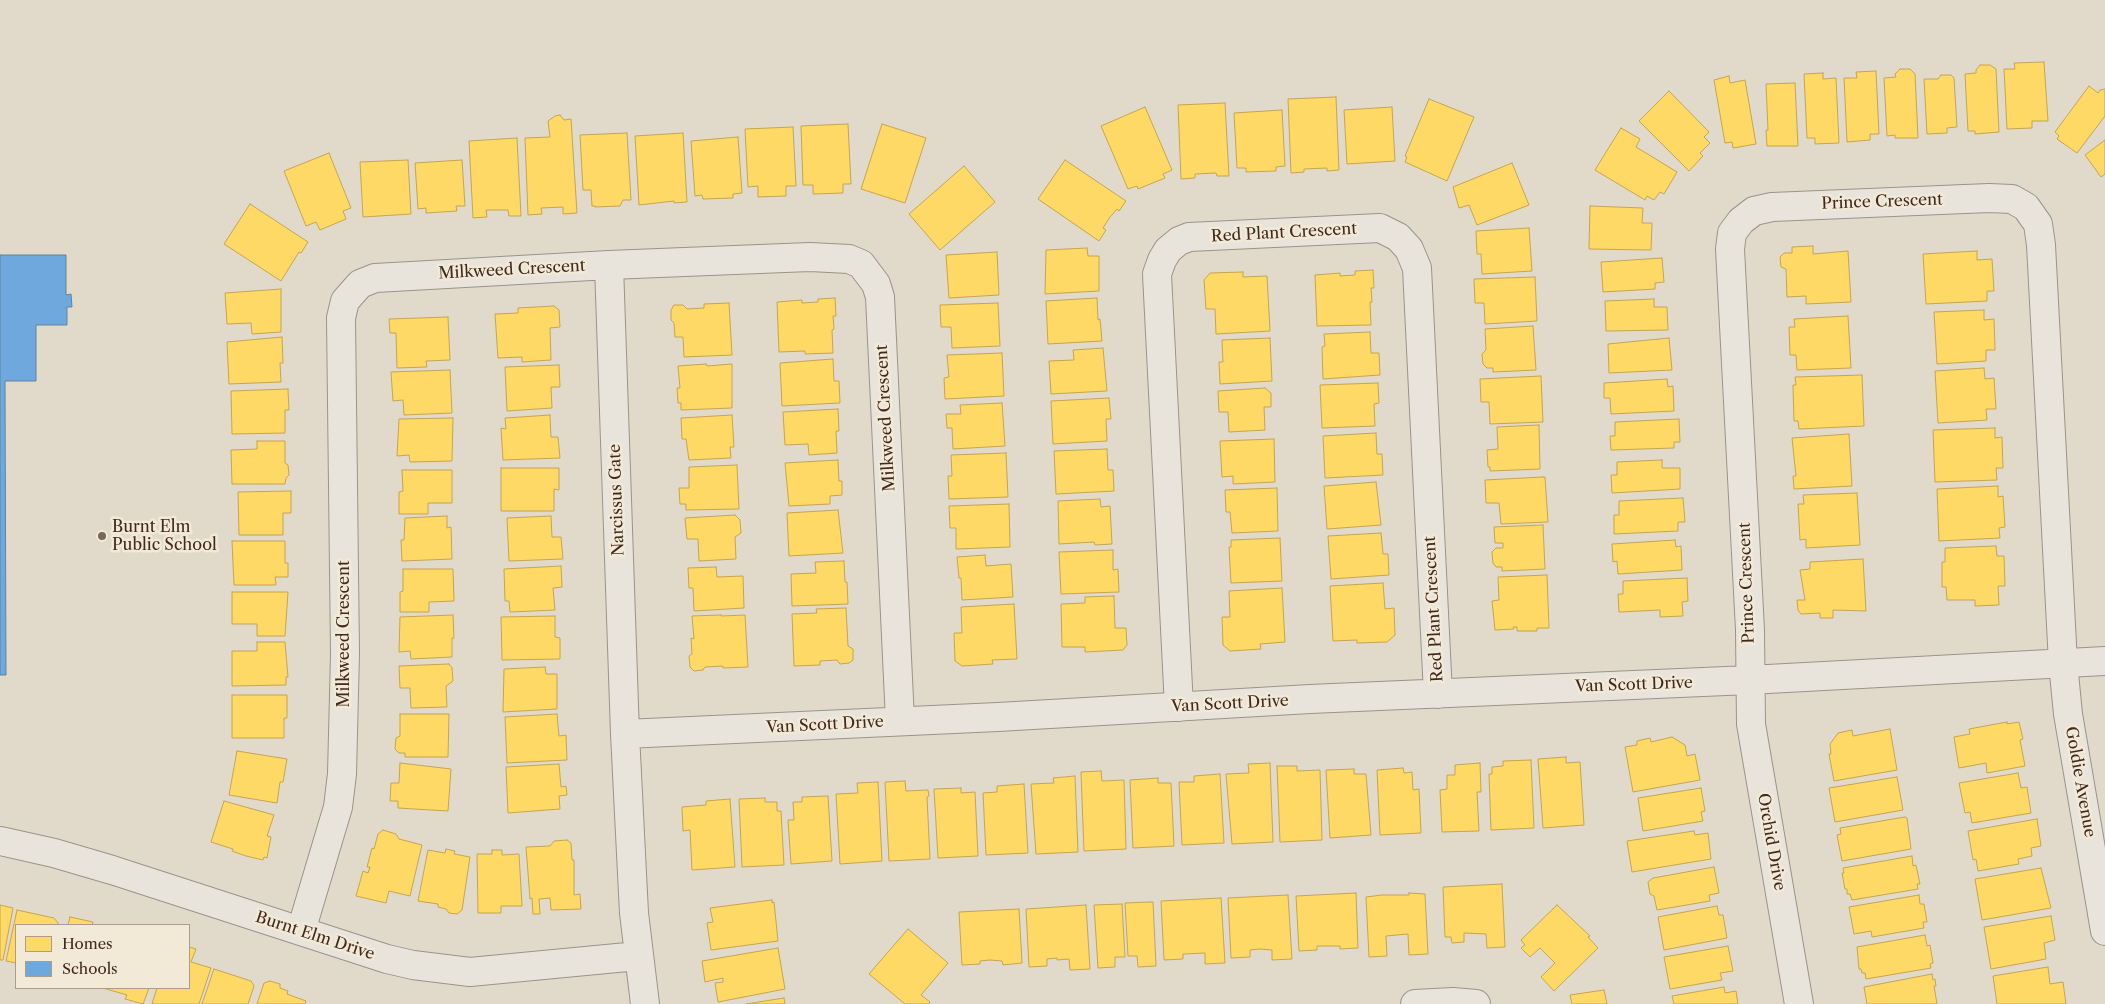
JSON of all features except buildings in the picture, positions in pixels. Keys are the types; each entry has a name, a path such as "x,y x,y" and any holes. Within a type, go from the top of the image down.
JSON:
{"street":[{"name":"Prince Crescent","path":"1749,680 1750,630 1730,249 1732,233 1741,221 1754,211 1772,207 1989,198 2012,199 2026,207 2034,215 2038,224 2041,245 2063,662"},
{"name":"Red Plant Crescent","path":"1179,707 1157,274 1162,260 1168,250 1179,241 1189,238 1351,229 1380,228 1398,237 1409,249 1417,268 1438,694"},
{"name":"Milkweed Crescent","path":"302,931 338,807 342,774 345,654 342,318 345,301 360,284 375,278 609,265 832,257 849,259 861,264 876,284 880,298 900,721"},
{"name":"Narcissus Gate","path":"609,265 625,734"},
{"name":"Van Scott Drive","path":"625,734 2105,661"},
{"name":"Goldie Avenue","path":"2063,662 2068,714 2105,932"},
{"name":"Orchid Drive","path":"1749,680 1751,724 1799,1004"},
{"path":"625,734 634,913 645,1004"},
{"name":"Burnt Elm Drive","path":"0,841 54,853 112,870 387,959 444,970 493,971 638,956"},
{"path":"1415,1004 1453,1002 1476,1004"}],"place":[{"name":"Burnt Elm Public School","path":"102,536"}]}
